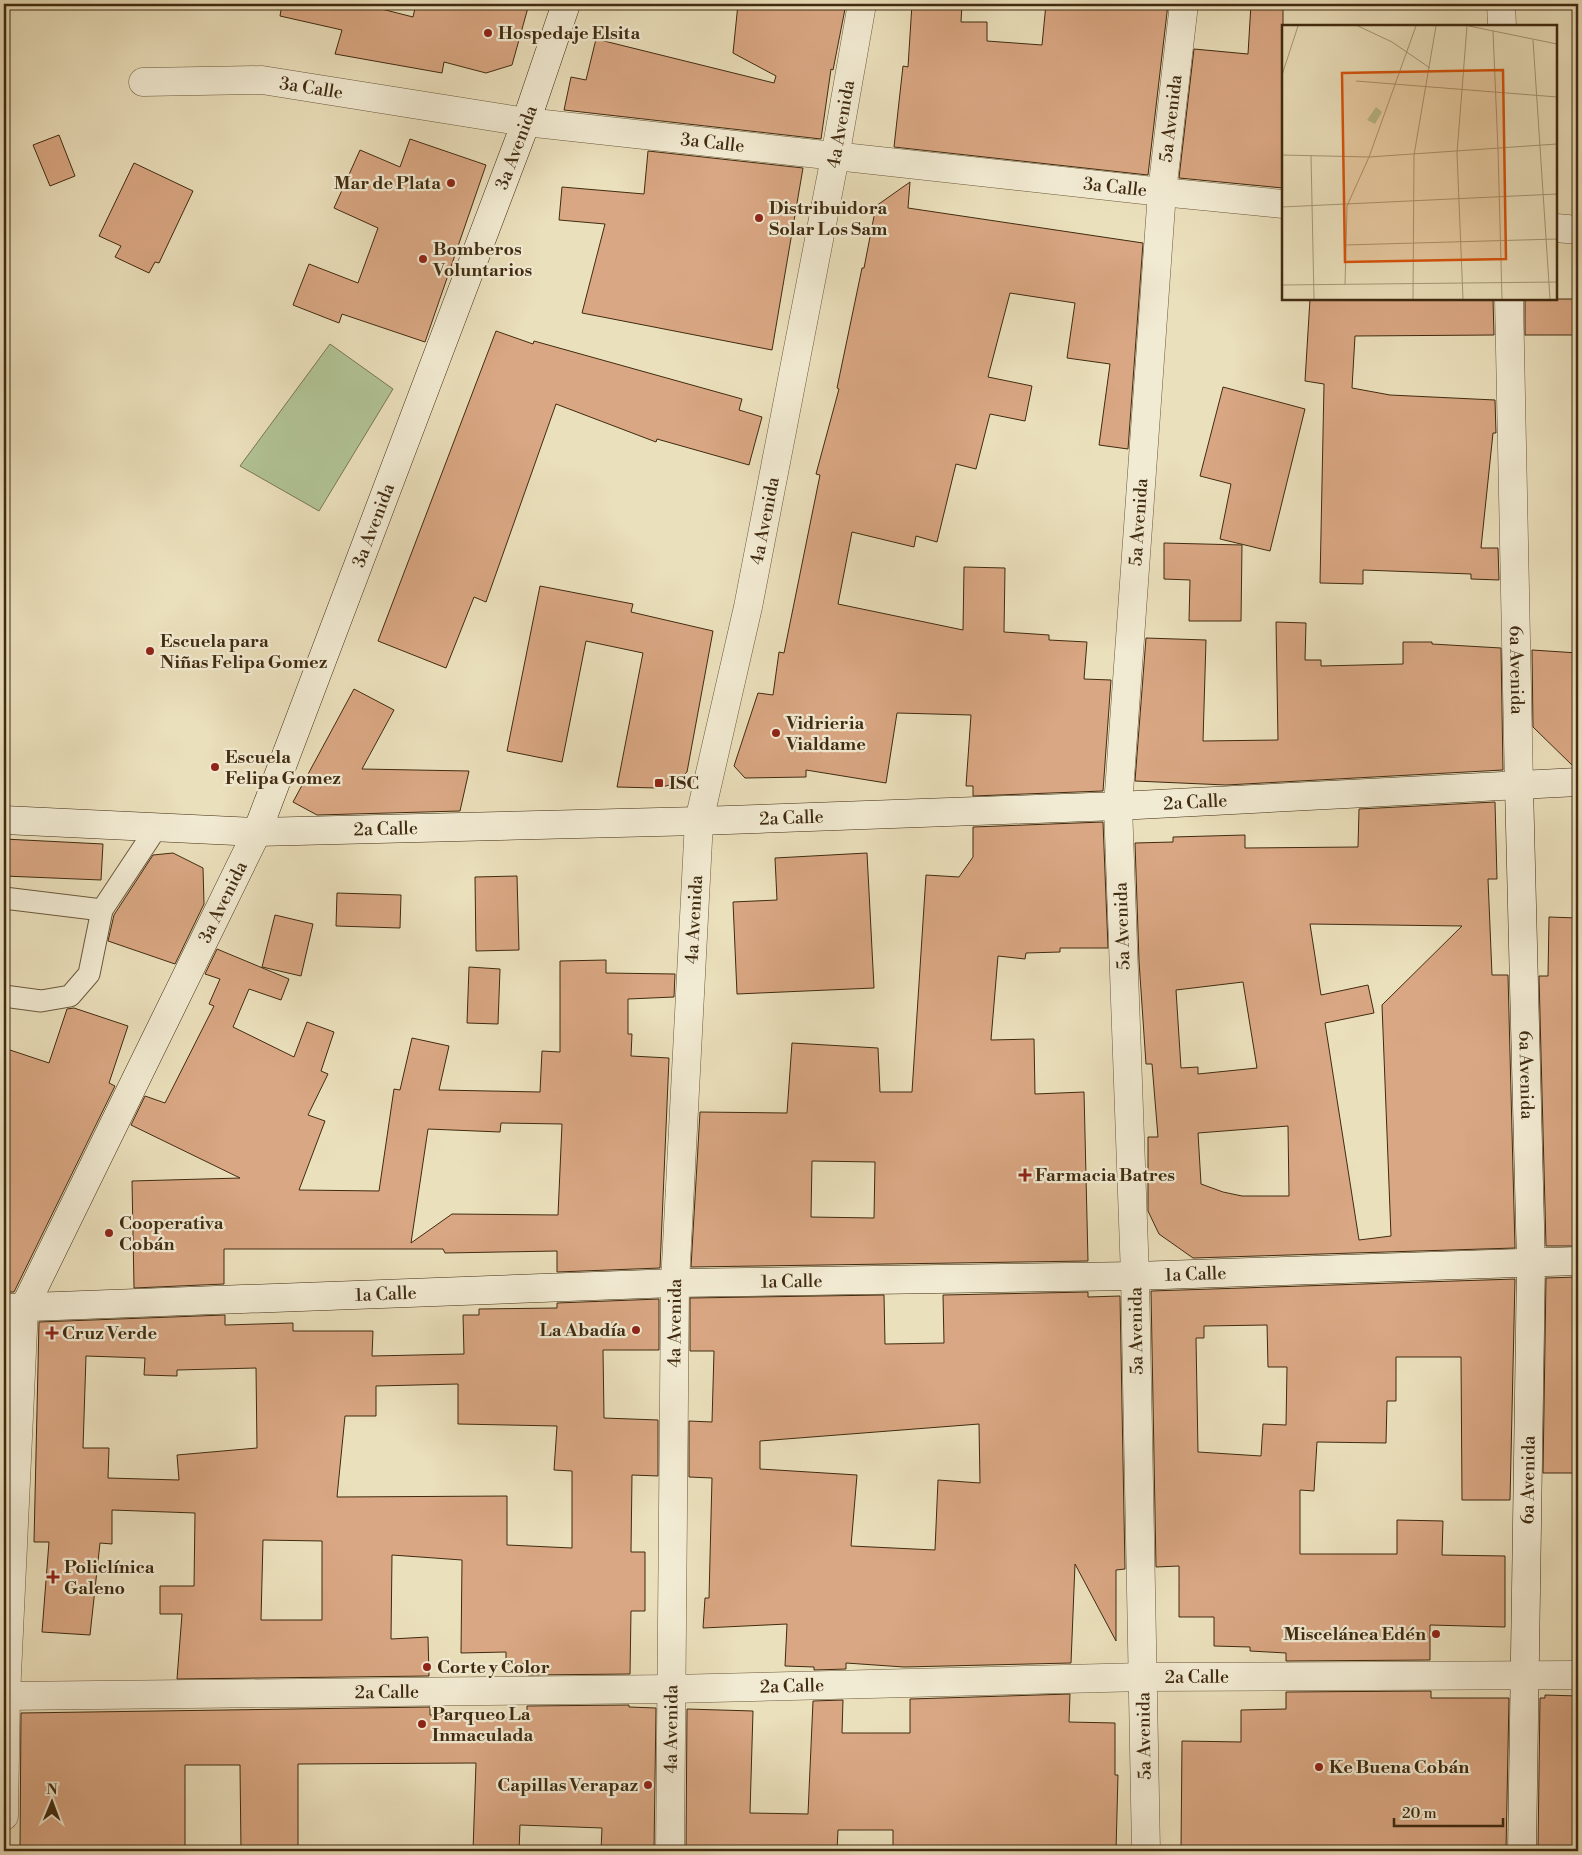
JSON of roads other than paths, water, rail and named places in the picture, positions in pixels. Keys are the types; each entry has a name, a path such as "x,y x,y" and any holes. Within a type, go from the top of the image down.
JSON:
{"street":[{"name":"3a Avenida","path":"4,1816 14,1308 257,832 526,122 566,4"},
{"name":"4a Avenida","path":"670,1851 675,1283 699,821 750,597 835,157 862,4"},
{"name":"5a Avenida","path":"1146,1851 1135,1276 1118,806 1162,192 1184,4"},
{"path":"1501,4 1502,25"},
{"name":"3a Calle","path":"143,82 262,80 526,122 835,157 1282,204"},
{"path":"1557,228 1578,230"},
{"name":"6a Avenida","path":"1509,300 1531,1264 1522,1851"},
{"name":"2a Calle","path":"4,820 257,832 699,821 1118,806 1578,782"},
{"name":"1a Calle","path":"14,1308 675,1283 1135,1276 1578,1261"},
{"name":"2a Calle","path":"6,1696 671,1689 1143,1677 1578,1675"}],"lane":[{"path":"4,996 41,1001 70,996 89,974 102,910 157,827"},
{"path":"4,898 102,910"}],"place":[{"name":"Hospedaje Elsita","path":"488,33"},
{"name":"Mar de Plata","path":"451,183"},
{"name":"Distribuidora Solar Los Sam","path":"759,218"},
{"name":"Bomberos Voluntarios","path":"423,259"},
{"name":"Escuela para Niñas Felipa Gomez","path":"150,651"},
{"name":"Vidrieria Vialdame","path":"776,733"},
{"name":"Escuela Felipa Gomez","path":"215,767"},
{"name":"ISC","path":"659,783"},
{"name":"Farmacia Batres","path":"1025,1175"},
{"name":"Cooperativa Cobán","path":"109,1233"},
{"name":"La Abadía","path":"636,1330"},
{"name":"Cruz Verde","path":"52,1333"},
{"name":"Policlínica Galeno","path":"53,1577"},
{"name":"Miscelánea Edén","path":"1436,1634"},
{"name":"Corte y Color","path":"427,1667"},
{"name":"Parqueo La Inmaculada","path":"422,1724"},
{"name":"Ke Buena Cobán","path":"1319,1767"},
{"name":"Capillas Verapaz","path":"648,1785"}]}
